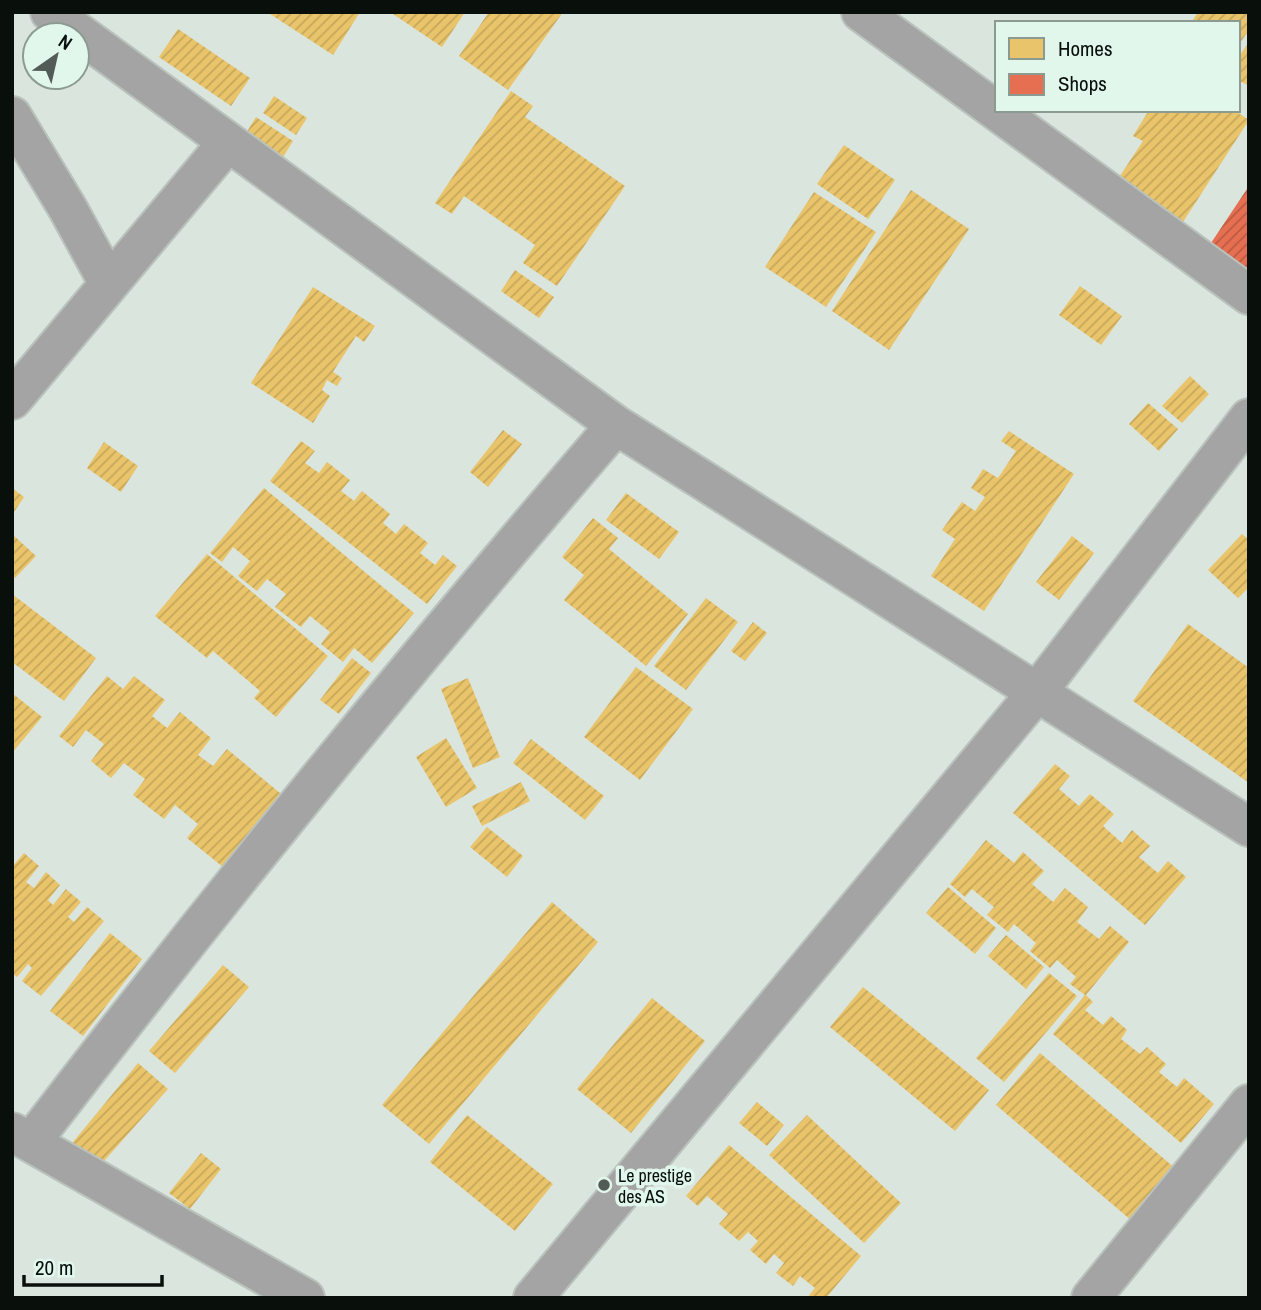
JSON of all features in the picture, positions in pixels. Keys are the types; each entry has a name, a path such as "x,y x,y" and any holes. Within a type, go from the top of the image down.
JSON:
{"street":[{"path":"50,12 617,425 1249,827"},
{"path":"861,12 995,110"},
{"path":"998,112 1249,295"},
{"path":"12,116 109,284"},
{"path":"12,400 228,142"},
{"path":"533,1298 1038,691 1249,418"},
{"path":"305,1298 22,1136 225,894 458,608 617,425"},
{"path":"1091,1298 1249,1104"}],"building: Homes":[{"path":"267,12 360,12 333,55"},
{"path":"390,12 465,12 442,47"},
{"path":"489,12 563,12 508,90 459,56"},
{"path":"1198,12 1249,12 1249,30 1240,43 1240,21 1192,21"},
{"path":"178,29 250,78 231,106 159,57"},
{"path":"1249,42 1249,86 1240,81 1240,55"},
{"path":"511,91 533,106 525,117 625,186 557,286 523,263 535,245 464,196 452,214 435,203"},
{"path":"274,96 307,118 296,135 263,113"},
{"path":"1148,112 1237,112 1249,120 1181,225 1116,182 1143,141 1133,136"},
{"path":"256,117 293,141 280,162 243,138"},
{"path":"844,145 895,180 868,219 817,184"},
{"path":"911,190 969,229 889,350 832,311"},
{"path":"814,192 876,232 826,307 765,267"},
{"path":"515,270 554,297 539,318 501,291"},
{"path":"1080,286 1122,316 1101,345 1059,315"},
{"path":"313,287 375,326 364,342 356,336 333,372 342,378 337,386 327,380 322,390 330,396 313,423 251,383"},
{"path":"1190,376 1209,394 1182,423 1162,406"},
{"path":"1148,403 1178,429 1159,451 1129,424"},
{"path":"503,430 522,444 488,487 470,472"},
{"path":"1009,431 1074,474 984,611 931,576 955,539 942,530 962,502 975,511 985,497 971,488 983,469 998,478 1016,451 1001,441"},
{"path":"301,441 315,451 305,463 319,473 327,462 350,480 341,491 354,501 362,491 390,514 383,523 396,534 404,524 428,543 420,553 435,565 443,555 457,566 427,604 270,481"},
{"path":"104,442 138,466 121,492 87,468"},
{"path":"12,488 24,497 12,515"},
{"path":"264,488 414,613 372,663 354,648 343,662 321,644 330,632 310,616 301,627 275,607 286,594 267,579 257,591 238,576 250,561 233,547 222,562 210,553"},
{"path":"626,493 679,532 659,559 606,520"},
{"path":"593,518 618,538 609,549 688,614 646,666 564,600 584,575 562,557"},
{"path":"12,534 36,556 15,578 12,575"},
{"path":"1242,534 1249,540 1249,587 1238,598 1208,570"},
{"path":"1072,536 1094,553 1059,600 1036,582"},
{"path":"207,554 328,656 276,717 254,698 260,691 213,651 207,658 155,616"},
{"path":"12,594 96,658 64,701 12,662"},
{"path":"706,598 738,622 686,690 654,666"},
{"path":"753,622 767,633 745,661 731,651"},
{"path":"1188,624 1249,668 1249,783 1133,701"},
{"path":"352,658 371,673 339,714 320,700"},
{"path":"636,667 693,709 640,780 584,737"},
{"path":"107,676 123,689 134,676 165,700 152,716 167,728 180,712 211,738 198,755 213,766 227,749 286,798 228,871 187,838 198,824 175,805 164,819 133,795 145,779 124,763 111,778 91,761 104,744 86,730 73,747 59,736"},
{"path":"468,678 500,757 473,768 441,689"},
{"path":"12,693 42,717 12,753"},
{"path":"446,738 477,788 446,807 416,757"},
{"path":"531,739 604,796 585,820 513,763"},
{"path":"1055,764 1070,776 1059,789 1079,806 1090,794 1114,814 1103,826 1122,843 1132,830 1150,846 1139,857 1158,873 1168,861 1186,877 1145,925 1013,813"},
{"path":"521,782 530,801 482,826 472,806"},
{"path":"487,827 523,856 507,877 470,847"},
{"path":"986,840 1014,863 1023,852 1044,871 1032,884 1053,902 1065,888 1088,907 1077,922 1099,939 1110,926 1129,942 1086,995 1093,1002 1085,1010 1103,1025 1111,1016 1127,1030 1121,1039 1140,1054 1147,1047 1166,1064 1159,1072 1177,1087 1184,1078 1214,1104 1181,1143 1053,1034 1085,995 1070,984 1076,977 1057,960 1050,968 1030,951 1036,943 1014,924 1008,932 987,915 994,907 972,889 965,897 950,884"},
{"path":"24,853 39,866 26,882 34,888 46,872 60,885 48,900 53,905 66,889 81,902 68,917 74,922 87,907 104,921 41,996 22,981 32,968 28,964 17,977 12,973 12,867"},
{"path":"948,887 996,928 975,954 926,913"},
{"path":"552,902 598,942 429,1144 382,1105"},
{"path":"110,933 142,959 83,1036 50,1011"},
{"path":"1006,935 1044,967 1026,989 988,956"},
{"path":"223,965 249,987 175,1073 149,1051"},
{"path":"1049,973 1077,996 1004,1082 976,1058"},
{"path":"863,987 989,1090 955,1131 830,1027"},
{"path":"652,998 705,1041 631,1133 577,1089"},
{"path":"1040,1053 1176,1169 1132,1221 996,1105"},
{"path":"138,1063 168,1089 96,1170 69,1147"},
{"path":"757,1102 784,1125 767,1146 739,1123"},
{"path":"467,1115 553,1184 515,1231 430,1162"},
{"path":"807,1115 901,1203 864,1243 769,1155"},
{"path":"729,1145 861,1256 826,1298 807,1298 815,1288 800,1276 793,1286 776,1273 784,1263 774,1254 766,1264 750,1250 758,1241 748,1232 739,1241 719,1224 728,1214 707,1196 698,1206 686,1196"},
{"path":"201,1153 221,1169 190,1209 169,1193"}],"building: Shops":[{"path":"1249,186 1249,284 1205,252"}],"place":[{"name":"Le prestige des AS","path":"604,1185"}]}
